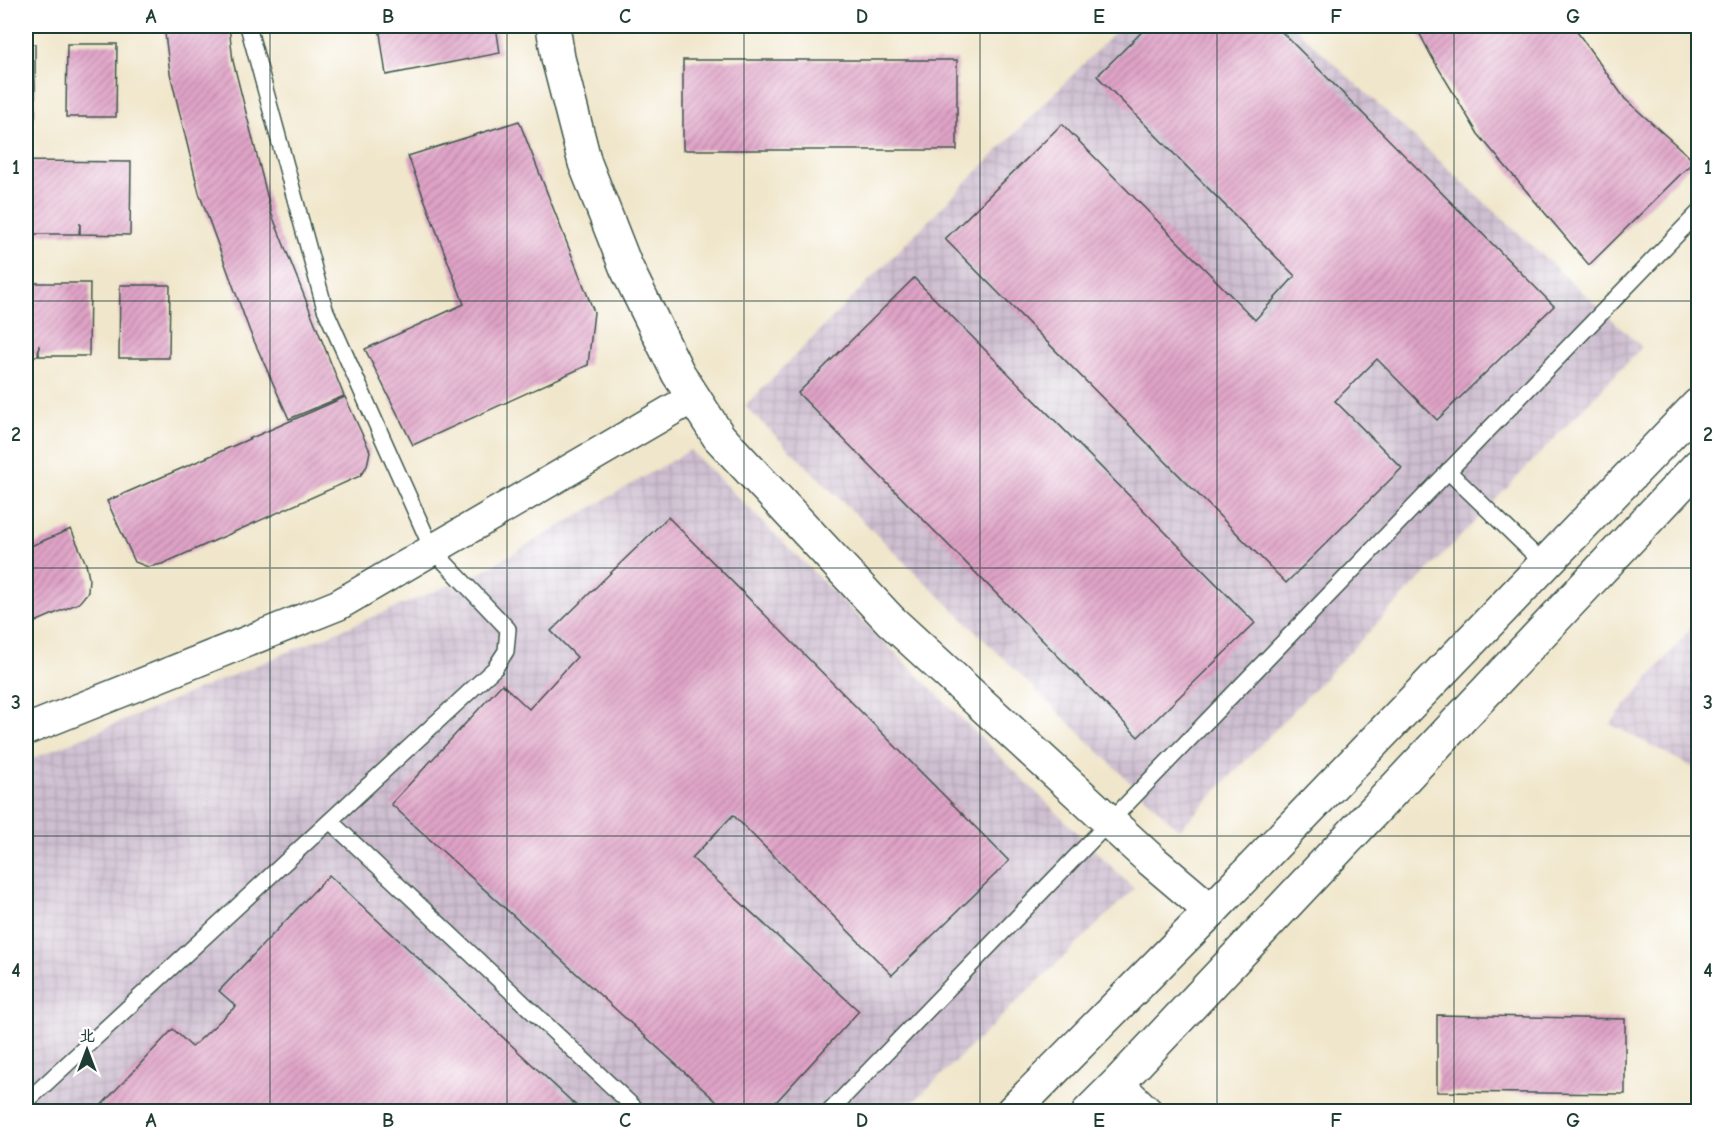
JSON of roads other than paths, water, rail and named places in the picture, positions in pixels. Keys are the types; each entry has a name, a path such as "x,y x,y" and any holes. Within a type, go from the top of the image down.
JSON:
{"main road":[{"path":"553,26 558,57 585,163 626,267 678,373 719,437 890,620 1151,860 1211,910"},
{"path":"1012,1112 1211,910 1698,405"},
{"path":"1089,1112 1698,466"}],"street":[{"path":"26,730 338,604 694,397"},
{"path":"1118,1083 1148,1112"}],"lane":[{"path":"26,1102 495,668 506,651 508,629 432,549 325,309 248,26"},
{"path":"829,1112 1698,213"},
{"path":"1448,471 1545,565"},
{"path":"330,820 639,1112"}]}
